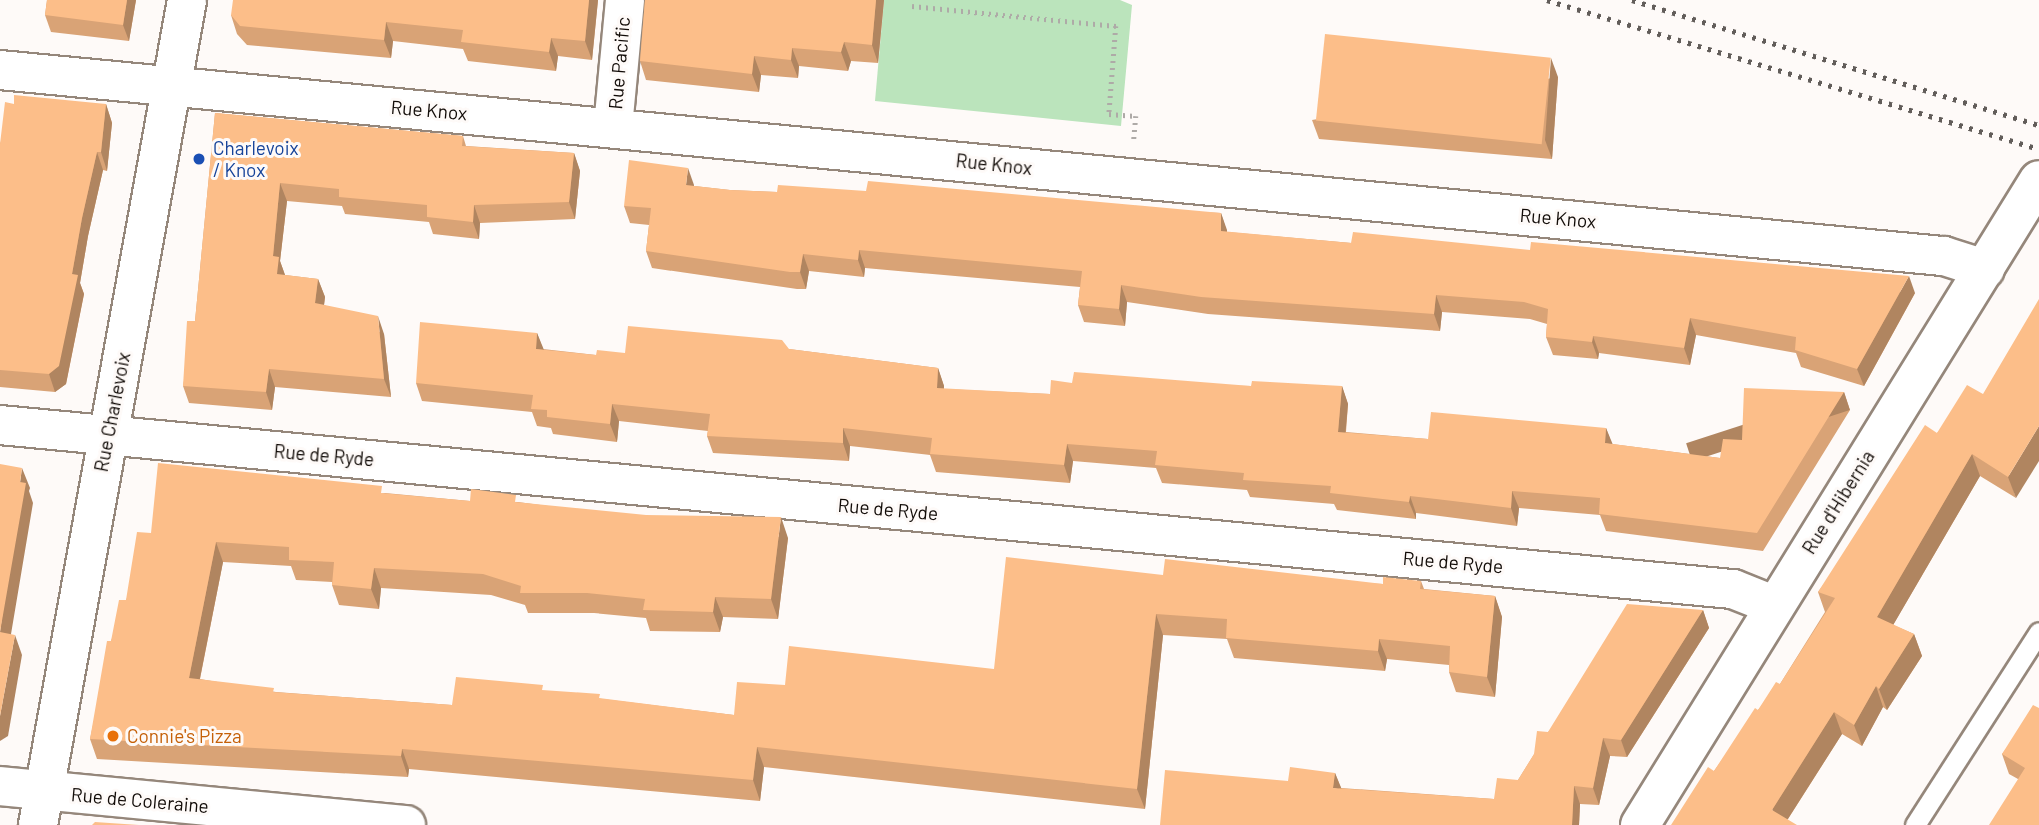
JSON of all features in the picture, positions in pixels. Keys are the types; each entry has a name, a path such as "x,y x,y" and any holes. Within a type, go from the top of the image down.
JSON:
{"street":[{"name":"Rue Charlevoix","path":"41,808 187,0"},
{"name":"Rue Pacific","path":"612,127 625,0"},
{"name":"Rue Knox","path":"0,70 1944,256 1985,269"},
{"name":"Rue d'Hibernia","path":"1640,825 1773,605 1985,269 2033,203"},
{"name":"Rue de Ryde","path":"0,425 1733,589 1773,605"},
{"name":"Rue de Coleraine","path":"0,786 41,808 406,825"}],"lane":[{"path":"1915,825 2039,632"}],"path":[{"path":"912,6 1116,26 1109,114 1136,116 1133,139"}],"green space":[{"path":"884,0 1120,0 1132,5 1121,126 875,101"}],"building":[{"path":"47,0 127,0 123,25 45,15"},
{"path":"233,0 589,0 585,41 551,38 549,52 461,42 463,30 386,22 384,40 240,26 231,15"},
{"path":"645,0 876,0 872,45 844,42 841,52 792,48 791,60 754,56 752,74 640,61"},
{"path":"1325,34 1551,58 1542,144 1316,121"},
{"path":"14,95 106,104 101,152 97,152 82,218 72,274 78,275 59,366 49,374 0,370 0,144 5,102 14,104"},
{"path":"215,113 463,136 462,146 574,153 569,202 474,205 473,222 427,217 427,205 339,197 339,189 280,183 273,256 279,257 277,274 318,279 315,303 378,316 384,379 269,369 266,392 183,386 187,321 195,321"},
{"path":"629,160 688,168 686,185 730,190 777,192 778,185 866,191 868,181 1221,213 1221,231 1351,243 1353,232 1530,250 1531,242 1909,276 1857,369 1795,350 1796,337 1690,318 1684,348 1593,336 1592,342 1546,337 1548,309 1524,302 1436,295 1434,314 1201,297 1121,285 1119,309 1078,305 1082,271 859,250 858,260 803,254 800,272 790,272 646,251 651,208 624,206"},
{"path":"2039,299 2039,426 2008,477 1972,454 1877,617 1914,634 1879,689 1876,686 1854,725 1834,712 1772,810 1797,825 1671,825 1708,767 1714,771 1755,708 1758,710 1776,682 1780,684 1835,598 1818,592 1925,425 1937,433 1967,385 1983,394"},
{"path":"420,322 537,333 536,349 596,355 597,350 625,353 628,326 782,340 789,349 938,368 937,388 1050,394 1051,380 1072,383 1074,372 1251,386 1252,381 1342,386 1338,432 1428,439 1431,412 1606,428 1605,443 1720,458 1723,439 1742,440 1744,388 1844,392 1757,533 1599,514 1600,498 1512,491 1511,508 1410,496 1409,502 1330,493 1331,486 1243,480 1244,473 1155,465 1157,451 1067,444 1064,465 930,454 932,438 843,428 843,443 707,436 710,414 612,404 610,424 547,417 547,410 531,409 533,395 416,383"},
{"path":"158,463 382,486 381,493 470,501 471,489 516,495 515,502 646,515 781,517 771,599 715,597 713,612 643,610 645,599 587,593 520,593 521,586 483,574 374,568 371,589 332,585 334,562 289,560 289,547 216,542 189,678 274,688 273,692 452,705 456,677 543,685 542,690 600,694 599,698 734,715 737,682 785,685 789,646 994,669 1006,557 1163,575 1165,559 1383,584 1383,577 1421,581 1420,589 1495,596 1487,677 1449,672 1450,646 1379,639 1378,651 1226,638 1227,619 1156,614 1137,789 757,747 753,780 402,749 401,756 90,739 107,641 111,641 119,600 126,600 137,532 151,533"},
{"path":"0,464 22,468 20,482 26,483 0,632"},
{"path":"1627,604 1703,610 1621,740 1603,738 1593,788 1574,786 1572,825 1160,825 1165,770 1288,781 1290,767 1335,773 1333,788 1494,799 1497,778 1518,780 1534,754 1537,731 1548,732"},
{"path":"0,632 15,635 0,716"},
{"path":"2033,705 2039,708 2039,825 1989,825 2025,768 2002,754"},
{"path":"95,822 139,825 92,825"}],"railway":[{"path":"1547,0 2039,149"},
{"path":"1632,0 2039,125"}],"place":[{"name":"Charlevoix / Knox","path":"199,159"},
{"name":"Connie's Pizza","path":"113,736"}]}
